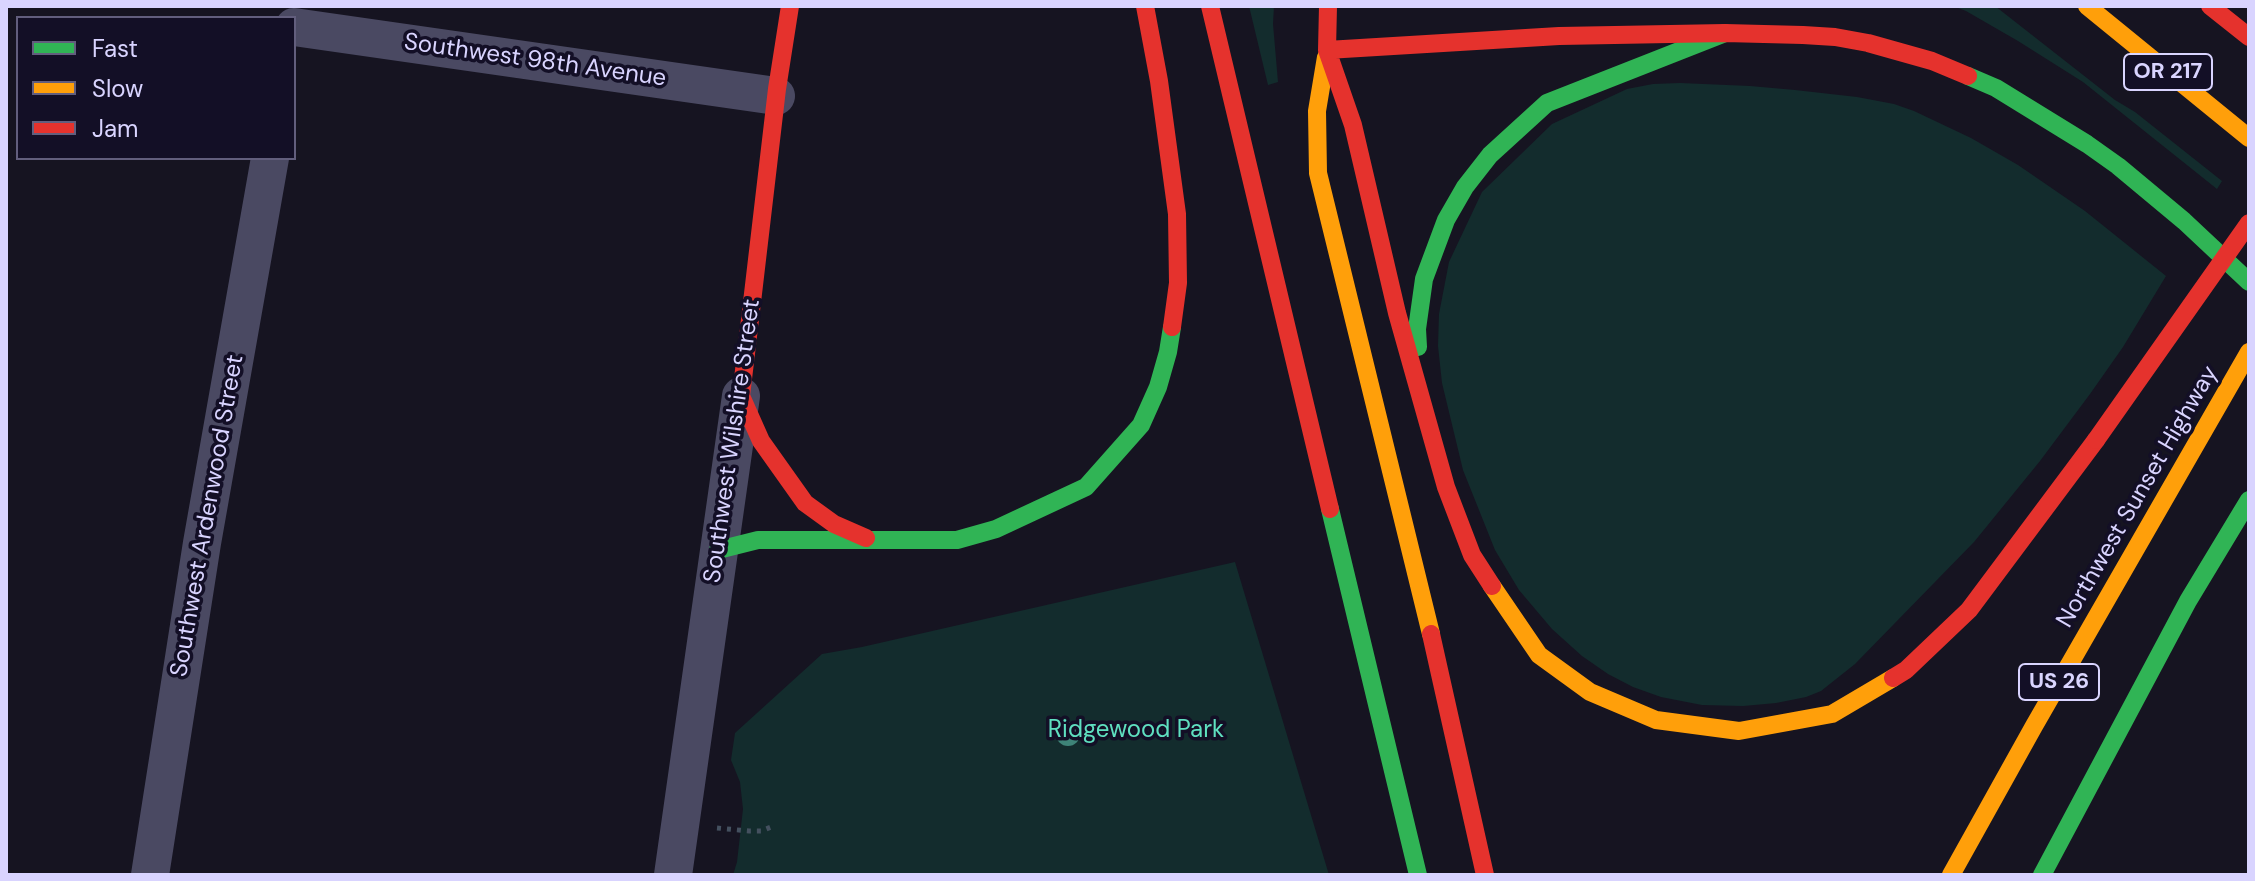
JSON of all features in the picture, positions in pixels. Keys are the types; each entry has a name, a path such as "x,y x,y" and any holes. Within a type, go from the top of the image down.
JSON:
{"main road":[{"name":"Southwest Wilshire Street","path":"741,396 776,96 790,6"},
{"path":"718,550 758,540 957,540 996,529 1086,487 1141,425 1158,387 1168,352 1178,283 1177,214 1159,81 1145,6"},
{"path":"1210,6 1418,875"},
{"path":"1328,6 1327,50 1317,111 1318,173 1417,571 1485,875"},
{"name":"OR 217","path":"2087,6 2249,138"},
{"path":"2210,6 2249,37"},
{"path":"1538,20 1576,36"},
{"path":"1327,50 1576,36 1725,33 1835,37 1868,43 1932,61 1996,88 2054,122 2118,166 2184,221 2249,282"},
{"path":"1420,394 1417,329 1424,279 1446,220 1465,187 1490,155 1547,103 1725,33"},
{"path":"1327,50 1353,125 1397,313 1446,487 1472,555 1539,655 1590,692 1656,720 1739,731 1832,714 1906,670 1969,610 2096,440 2249,223"},
{"name":"Northwest Sunset Highway","path":"1951,875 2249,352"},
{"path":"741,396 761,441 805,503 834,524 868,539"},
{"name":"US 26","path":"2042,875 2188,601 2249,500"},
{"path":"2188,601 2229,566"}],"street":[{"name":"Southwest 98th Avenue","path":"296,25 776,96"},
{"name":"Southwest Ardenwood Street","path":"150,875 202,543 270,160"},
{"name":"Southwest Wilshire Street","path":"673,875 741,396"}],"path":[{"path":"680,823 749,831 771,827"}],"green space":[{"path":"1249,6 1274,6 1278,82 1268,85"},
{"path":"1953,6 1995,6 2222,181 2217,189 2083,82 2018,41"},
{"path":"1680,83 1750,86 1857,97 1914,111 2018,165 2085,211 2166,276 2090,394 1974,542 1855,664 1821,691 1776,703 1702,705 1661,697 1608,674 1552,629 1519,590 1495,550 1463,470 1442,383 1439,314 1449,262 1482,192 1552,124 1627,89"},
{"name":"Ridgewood Park","path":"1235,562 1329,875 733,875 743,809 740,782 731,760 735,733 822,654"}],"traffic: fast":[{"path":"1418,347 1417,329 1424,279 1446,220 1465,187 1490,155 1547,103 1725,33"},
{"path":"1968,76 1996,88 2118,166 2184,221 2249,282"},
{"path":"718,550 758,540 957,540 996,529 1086,487 1141,425 1158,387 1172,327"},
{"path":"2042,875 2188,601 2249,500"},
{"path":"1330,509 1418,875"}],"traffic: slow":[{"path":"2087,6 2249,138"},
{"path":"1326,57 1317,111 1318,173 1431,634"},
{"path":"1951,875 2249,352"},
{"path":"1492,586 1539,655 1590,692 1656,720 1739,731 1832,714 1893,678"}],"traffic: jam":[{"path":"741,396 777,89 790,6"},
{"path":"1145,6 1159,81 1177,214 1178,283 1172,327"},
{"path":"1210,6 1330,509"},
{"path":"1328,6 1327,50 1559,36 1803,35 1868,43 1932,61 1968,76"},
{"path":"2210,6 2249,37"},
{"path":"1327,50 1353,125 1397,313 1446,487 1472,555 1492,586"},
{"path":"2096,440 2249,223"},
{"path":"741,396 761,441 805,503 834,524 866,538"},
{"path":"1893,678 1906,670 1969,610 2096,440"},
{"path":"1431,634 1485,875"}]}
